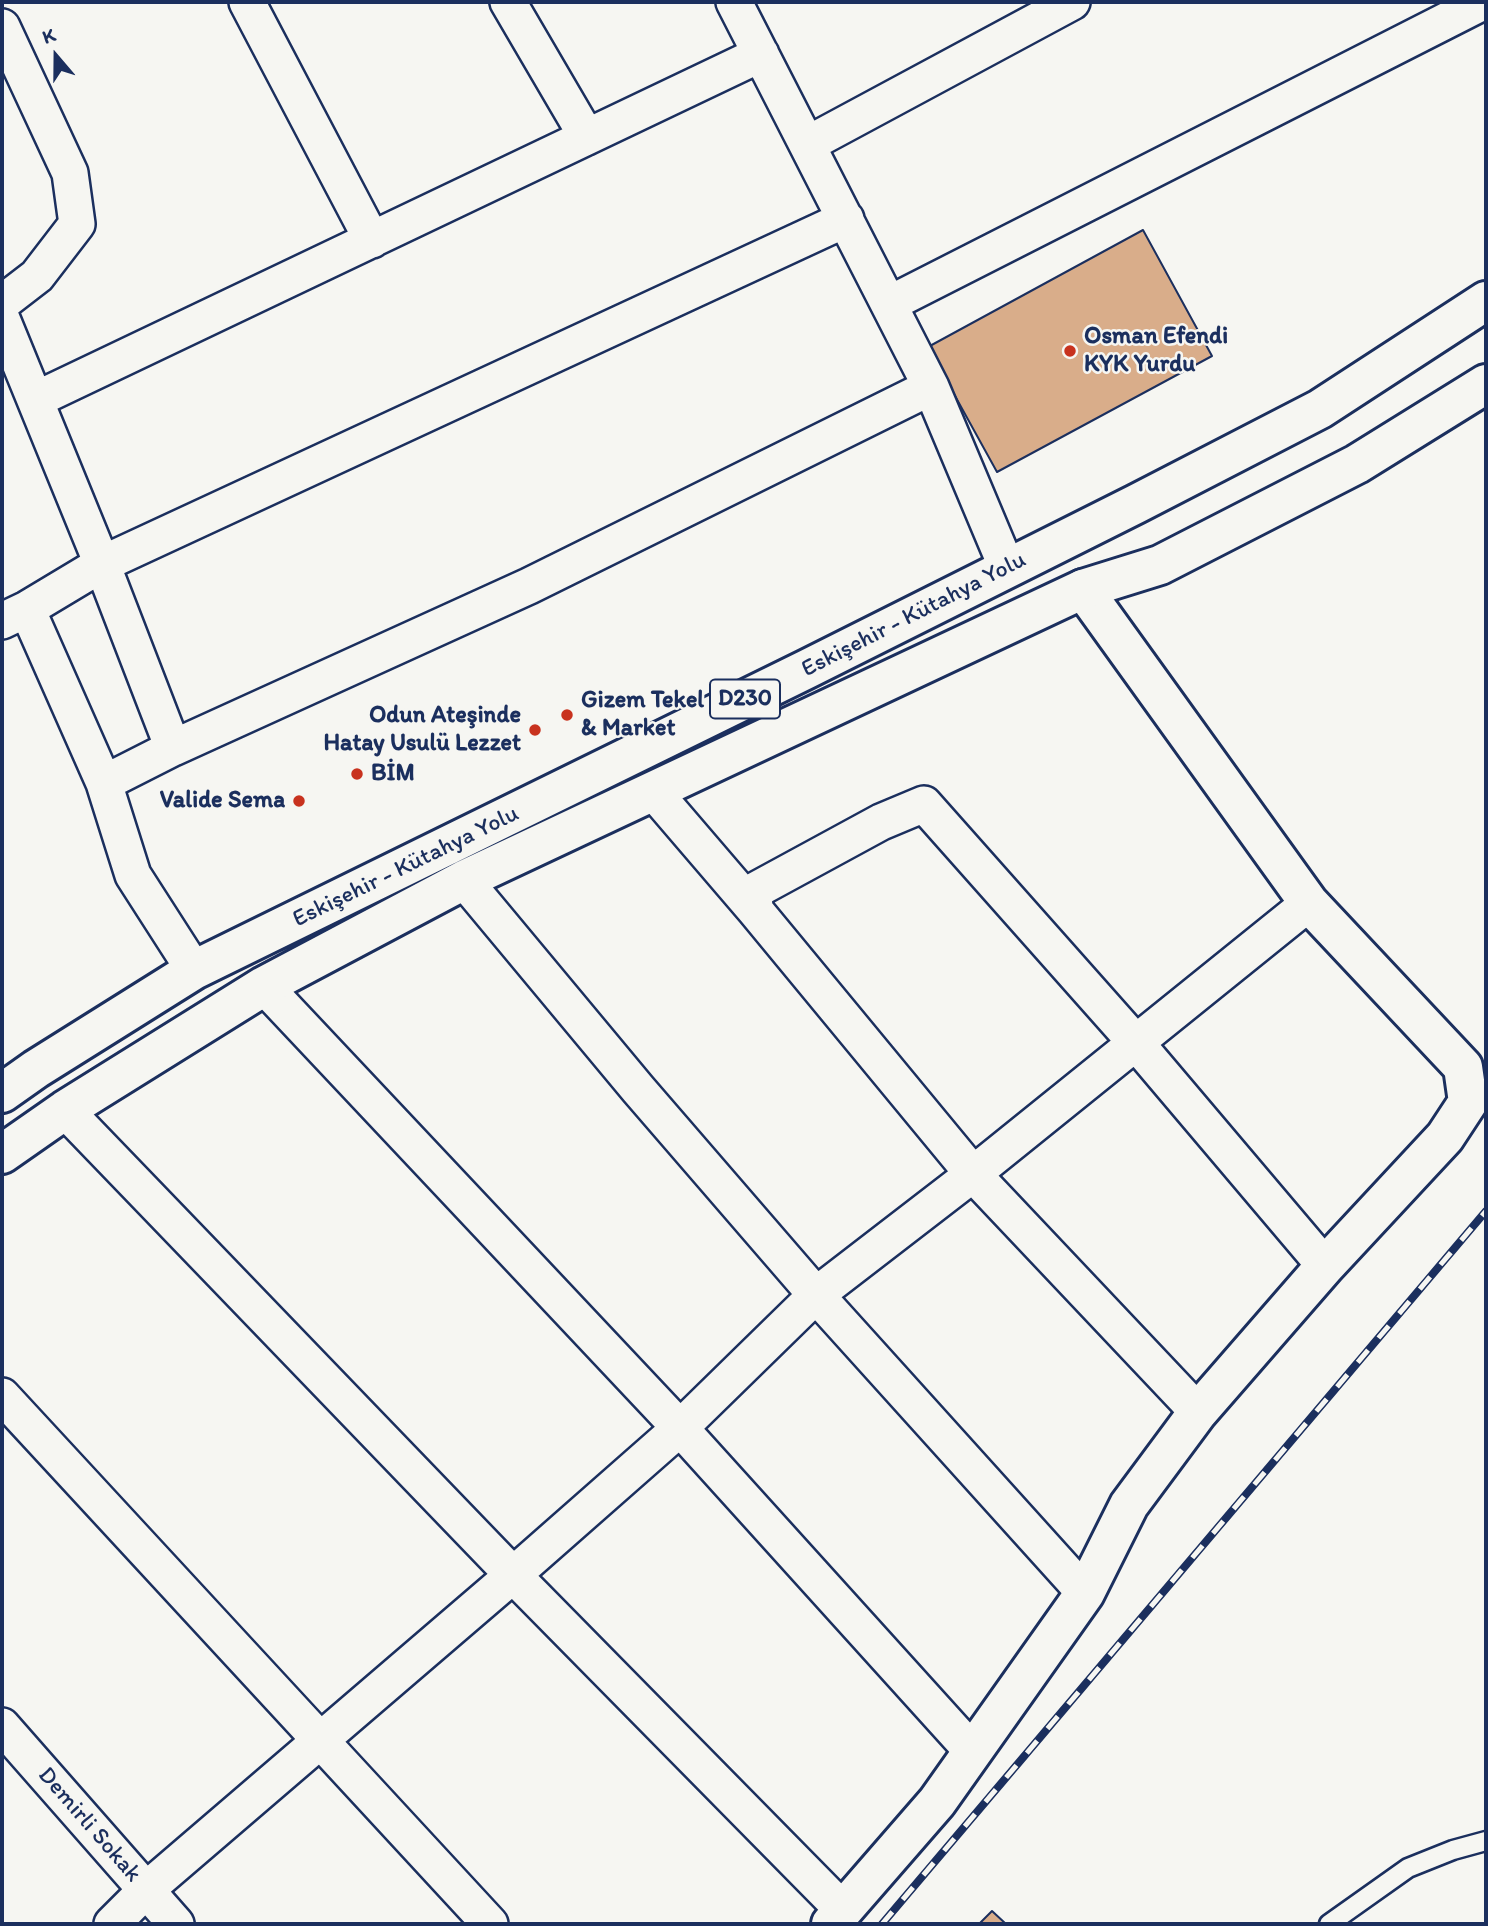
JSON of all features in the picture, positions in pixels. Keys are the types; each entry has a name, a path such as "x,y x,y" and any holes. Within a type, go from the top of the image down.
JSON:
{"main road":[{"name":"Eskişehir - Kütahya Yolu","path":"2,1093 194,970 1136,505 1320,409 1486,301"},
{"name":"Eskişehir - Kütahya Yolu","path":"2,1154 65,1110 264,986 464,880 1083,589 1160,565 1357,464 1486,384"},
{"path":"837,1917 937,1802 973,1752 1085,1593 1129,1505 1198,1412 1325,1266 1445,1138 1468,1102 1463,1067 1309,903 1083,589"}],"street":[{"path":"247,2 372,240"},
{"path":"508,2 587,137"},
{"path":"734,2 931,387 1007,568"},
{"path":"808,144 1072,2"},
{"path":"889,304 1469,5"},
{"path":"2,27 70,173 77,224 37,276 2,303"},
{"path":"35,400 761,54"},
{"path":"194,970 133,875 104,783 14,615 102,564 846,219"},
{"path":"2,318 173,748"},
{"path":"104,783 173,748 529,586 931,387"},
{"path":"653,791 973,1174 1198,1412"},
{"path":"755,910 754,891 881,822 924,804 1136,1044 1325,1266"},
{"path":"464,880 638,1089 816,1295 1085,1593"},
{"path":"112,1924 146,1890 680,1428 816,1295 973,1174 1309,903"},
{"path":"264,986 680,1428 973,1752"},
{"path":"65,1110 513,1575 837,1917"},
{"path":"2,1396 490,1924"},
{"name":"Demirli Sokak","path":"2,1726 176,1924"}],"lane":[{"path":"1329,1924 1408,1868 1453,1850 1486,1841"}],"building":[{"name":"Osman Efendi KYK Yurdu","path":"1143,230 1212,356 997,472 928,347"},
{"path":"992,1911 1006,1924 979,1924"}],"railway":[{"path":"882,1924 1486,1211"}],"place":[{"name":"Osman Efendi KYK Yurdu","path":"1070,351"},
{"name":"Gizem Tekel & Market","path":"567,715"},
{"name":"Odun Ateşinde Hatay Usulü Lezzet","path":"535,730"},
{"name":"BİM","path":"357,774"},
{"name":"Valide Sema","path":"299,801"}]}
